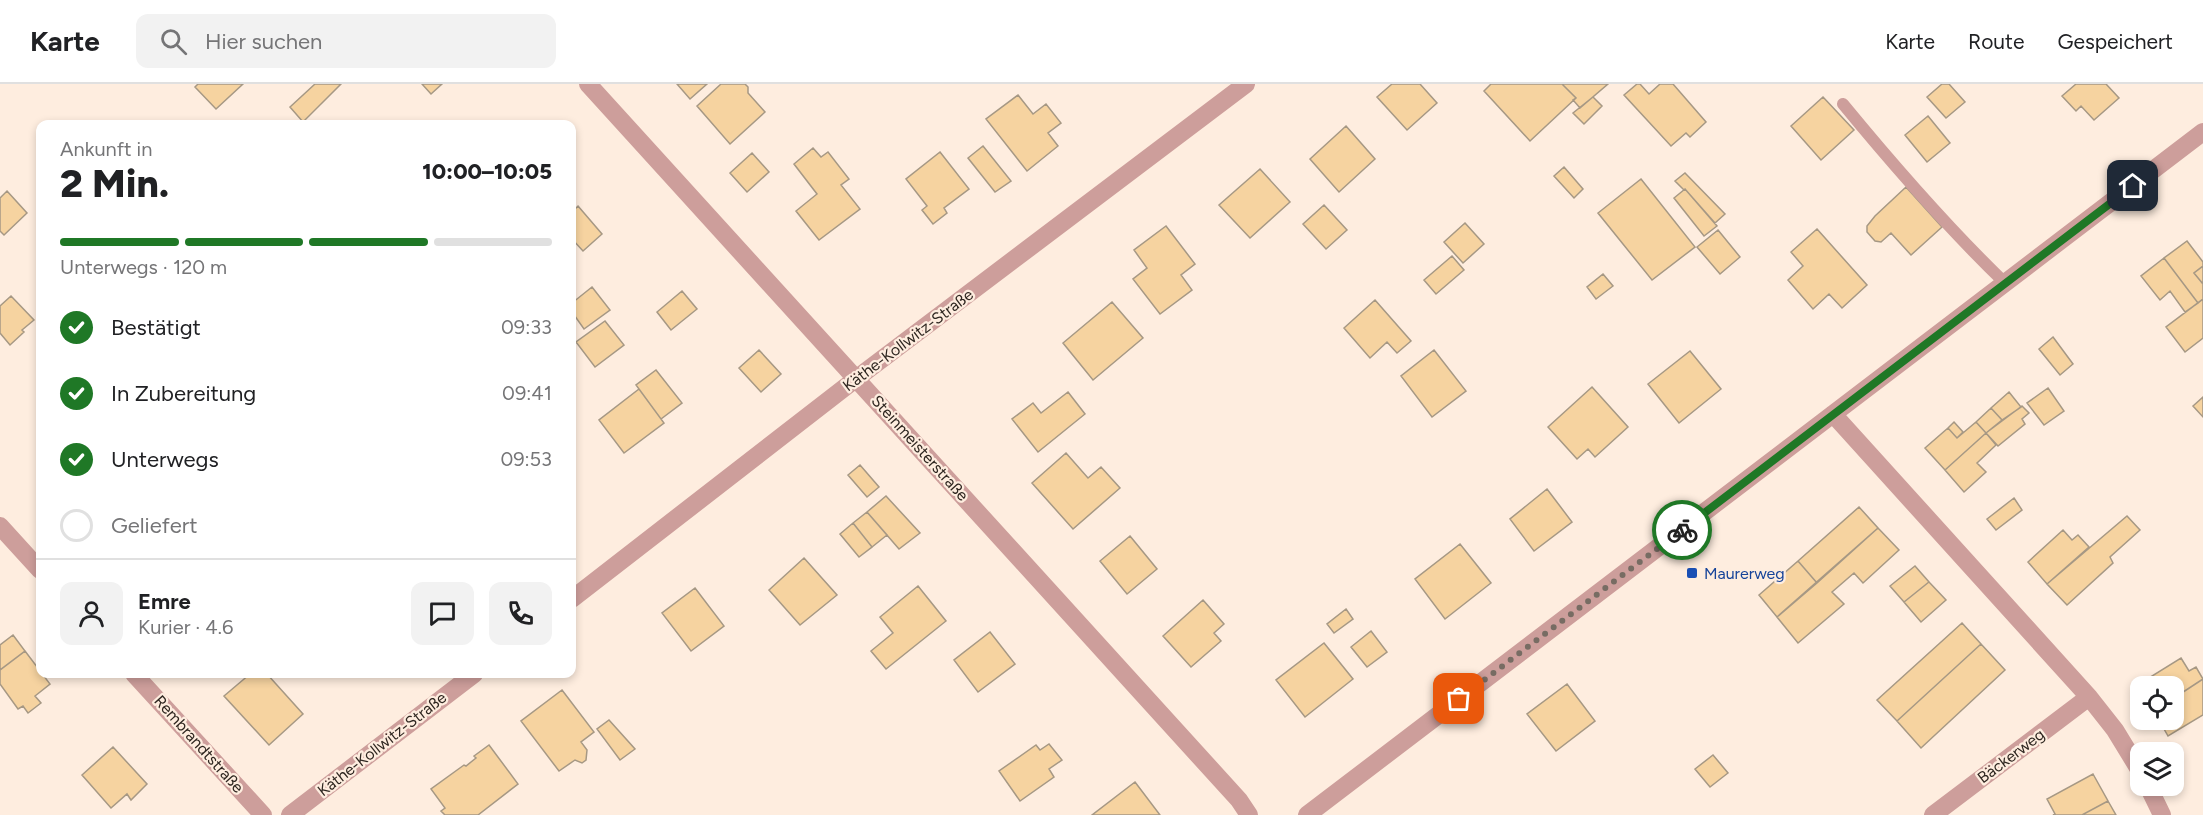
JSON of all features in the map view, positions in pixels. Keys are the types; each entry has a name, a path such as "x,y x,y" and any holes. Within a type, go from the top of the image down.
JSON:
{"street":[{"name":"Steinmeisterstraße","path":"588,84 1239,800 1249,815"},
{"name":"Käthe-Kollwitz-Straße","path":"576,595 857,378 1246,84"},
{"path":"1307,815 2203,132"},
{"path":"1833,414 2089,697 2115,730 2130,755"},
{"path":"0,526 36,566"},
{"name":"Rembrandtstraße","path":"138,678 263,815"},
{"name":"Käthe-Kollwitz-Straße","path":"290,815 469,678"},
{"name":"Bäckerweg","path":"1933,815 2089,697"},
{"path":"2153,796 2162,815"}],"lane":[{"path":"1843,105 1887,158 1977,257 2004,283"}],"building":[{"path":"198,84 243,84 216,109 195,87"},
{"path":"315,84 341,84 305,120 301,120 290,107"},
{"path":"422,84 442,84 431,94"},
{"path":"677,84 707,84 690,99"},
{"path":"721,84 745,84 748,87 748,93 765,112 730,144 697,106"},
{"path":"1392,84 1420,84 1437,103 1407,130 1377,97"},
{"path":"1491,84 1562,84 1576,98 1530,141 1484,91"},
{"path":"1562,84 1608,84 1580,108 1573,100 1576,98"},
{"path":"1640,84 1649,94 1660,84 1673,84 1706,122 1690,137 1686,133 1671,146 1624,95"},
{"path":"1942,84 1949,84 1965,102 1946,118 1927,97"},
{"path":"2076,84 2106,84 2119,98 2094,120 2081,106 2076,111 2062,96"},
{"path":"1018,95 1033,114 1046,104 1061,123 1048,133 1058,146 1027,171 986,119"},
{"path":"1593,97 1602,106 1584,124 1573,113"},
{"path":"1823,97 1854,130 1821,160 1791,126"},
{"path":"1928,116 1950,143 1927,162 1905,135"},
{"path":"1346,126 1375,159 1339,192 1310,159"},
{"path":"983,146 1011,181 995,192 968,158"},
{"path":"813,148 821,157 828,152 849,179 841,185 860,209 819,240 796,211 817,194 794,164"},
{"path":"940,152 969,189 944,208 947,213 933,224 922,210 927,206 906,179"},
{"path":"752,153 769,172 747,192 730,173"},
{"path":"1564,167 1583,189 1574,198 1554,176"},
{"path":"1260,169 1290,202 1250,238 1219,205"},
{"path":"1685,173 1725,214 1715,223 1675,181"},
{"path":"1641,179 1695,247 1652,280 1598,213"},
{"path":"1906,187 1942,227 1911,255 1891,233 1881,242 1875,241 1867,232 1867,226 1875,216"},
{"path":"1685,189 1717,226 1704,236 1674,198"},
{"path":"7,191 27,213 4,235 0,231 0,198"},
{"path":"1324,205 1347,230 1326,249 1303,224"},
{"path":"578,206 602,234 583,251 576,243 576,208"},
{"path":"1465,223 1484,244 1463,263 1444,242"},
{"path":"1166,226 1195,264 1181,275 1192,290 1160,314 1133,279 1147,268 1134,250"},
{"path":"1817,229 1867,285 1842,308 1829,294 1813,309 1788,280 1803,266 1791,252"},
{"path":"1718,230 1740,257 1720,274 1697,247"},
{"path":"2187,241 2203,262 2203,266 2194,273 2203,284 2203,299 2198,303 2164,258"},
{"path":"1452,256 1464,270 1436,294 1424,280"},
{"path":"2164,258 2198,303 2185,312 2170,291 2160,300 2141,276"},
{"path":"2203,266 2203,282 2202,283 2194,273"},
{"path":"1603,274 1613,286 1596,299 1587,287"},
{"path":"592,287 610,310 584,329 576,318 576,300"},
{"path":"682,291 697,309 671,330 657,312"},
{"path":"11,296 34,320 10,345 0,333 0,306"},
{"path":"2203,299 2203,338 2185,352 2166,327"},
{"path":"1375,300 1411,341 1397,353 1387,342 1370,358 1344,328"},
{"path":"1112,302 1143,338 1093,380 1063,343"},
{"path":"605,321 624,345 595,367 576,342"},
{"path":"2053,337 2073,364 2060,375 2039,349"},
{"path":"759,350 781,374 761,392 739,368"},
{"path":"1434,350 1466,391 1432,417 1401,376"},
{"path":"1690,351 1721,389 1679,423 1648,384"},
{"path":"656,370 682,403 661,419 636,385"},
{"path":"1592,387 1628,427 1595,457 1588,449 1577,459 1548,427"},
{"path":"2048,388 2064,411 2044,425 2027,403"},
{"path":"639,389 664,423 624,453 599,420"},
{"path":"1068,392 1085,414 1038,452 1012,419 1033,403 1041,413"},
{"path":"2009,392 2021,407 2002,420 1991,408"},
{"path":"2203,397 2203,417 2193,406"},
{"path":"2022,406 2029,413 2022,419 2025,424 1998,446 1986,433"},
{"path":"1991,408 2002,420 1986,433 1976,422"},
{"path":"1954,422 1963,432 1957,438 1948,428"},
{"path":"1976,422 1986,433 1945,470 1925,448 1948,428 1957,438"},
{"path":"1986,433 1996,445 1977,463 1986,472 1964,492 1945,470"},
{"path":"1066,453 1088,478 1101,467 1120,488 1073,529 1032,483"},
{"path":"860,465 879,487 867,497 848,475"},
{"path":"1547,489 1572,522 1534,551 1510,519"},
{"path":"886,496 920,533 899,549 867,512"},
{"path":"2014,498 2022,510 1996,530 1987,519"},
{"path":"1859,507 1878,528 1817,583 1798,561"},
{"path":"867,512 887,535 872,547 853,523"},
{"path":"2127,516 2140,530 2110,557 2113,563 2067,605 2047,584"},
{"path":"853,523 872,547 859,557 840,534"},
{"path":"1878,528 1899,550 1863,583 1854,573 1832,592 1844,604 1798,643 1777,617"},
{"path":"2063,530 2072,540 2078,535 2089,547 2047,584 2028,562"},
{"path":"1130,536 1157,569 1127,594 1100,561"},
{"path":"1460,544 1491,583 1445,619 1415,579"},
{"path":"804,558 837,595 800,625 769,590"},
{"path":"1798,561 1817,583 1777,617 1759,595"},
{"path":"1915,566 1929,582 1904,602 1890,586"},
{"path":"1929,582 1946,600 1921,622 1904,602"},
{"path":"918,586 946,621 886,669 871,651 893,633 880,617"},
{"path":"695,588 724,626 691,651 662,613"},
{"path":"1203,600 1224,624 1214,633 1221,641 1191,667 1163,636"},
{"path":"1346,609 1353,619 1334,633 1327,624"},
{"path":"1962,623 1981,644 1897,721 1877,700"},
{"path":"1371,631 1387,652 1367,667 1351,647"},
{"path":"990,632 1015,664 978,692 954,660"},
{"path":"13,635 25,651 0,670 0,645"},
{"path":"1324,643 1353,679 1305,717 1276,680"},
{"path":"1981,644 2005,670 1921,748 1897,721"},
{"path":"25,651 36,666 36,678 45,678 50,684 35,696 41,703 28,713 23,706 18,709 0,684 0,670"},
{"path":"2181,658 2189,671 2196,667 2203,679 2184,691 2184,676 2152,676"},
{"path":"245,678 271,678 303,714 269,745 224,696"},
{"path":"2203,679 2203,715 2184,726 2184,691"},
{"path":"1567,684 1595,721 1556,751 1527,714"},
{"path":"562,690 594,732 581,742 587,750 586,760 582,763 575,760 559,771 521,721"},
{"path":"609,720 635,749 620,760 597,729"},
{"path":"2165,730 2178,730 2168,736"},
{"path":"1049,744 1062,760 1049,769 1054,777 1020,801 999,771 1036,745 1040,750"},
{"path":"489,745 518,784 478,815 445,815 441,811 445,808 431,789 464,765 466,766 476,758 474,756"},
{"path":"113,747 147,784 131,800 127,794 111,808 82,775"},
{"path":"1713,755 1728,773 1710,787 1695,769"},
{"path":"2093,774 2108,801 2082,815 2053,815 2055,814 2047,799"},
{"path":"1135,782 1160,815 1092,815"},
{"path":"2108,801 2116,815 2082,815"}],"way so far":[{"path":"1459,699 1682,530"}],"place":[{"name":"Maurerweg","path":"1692,573"}],"route":[{"path":"1682,530 2133,186"}]}
